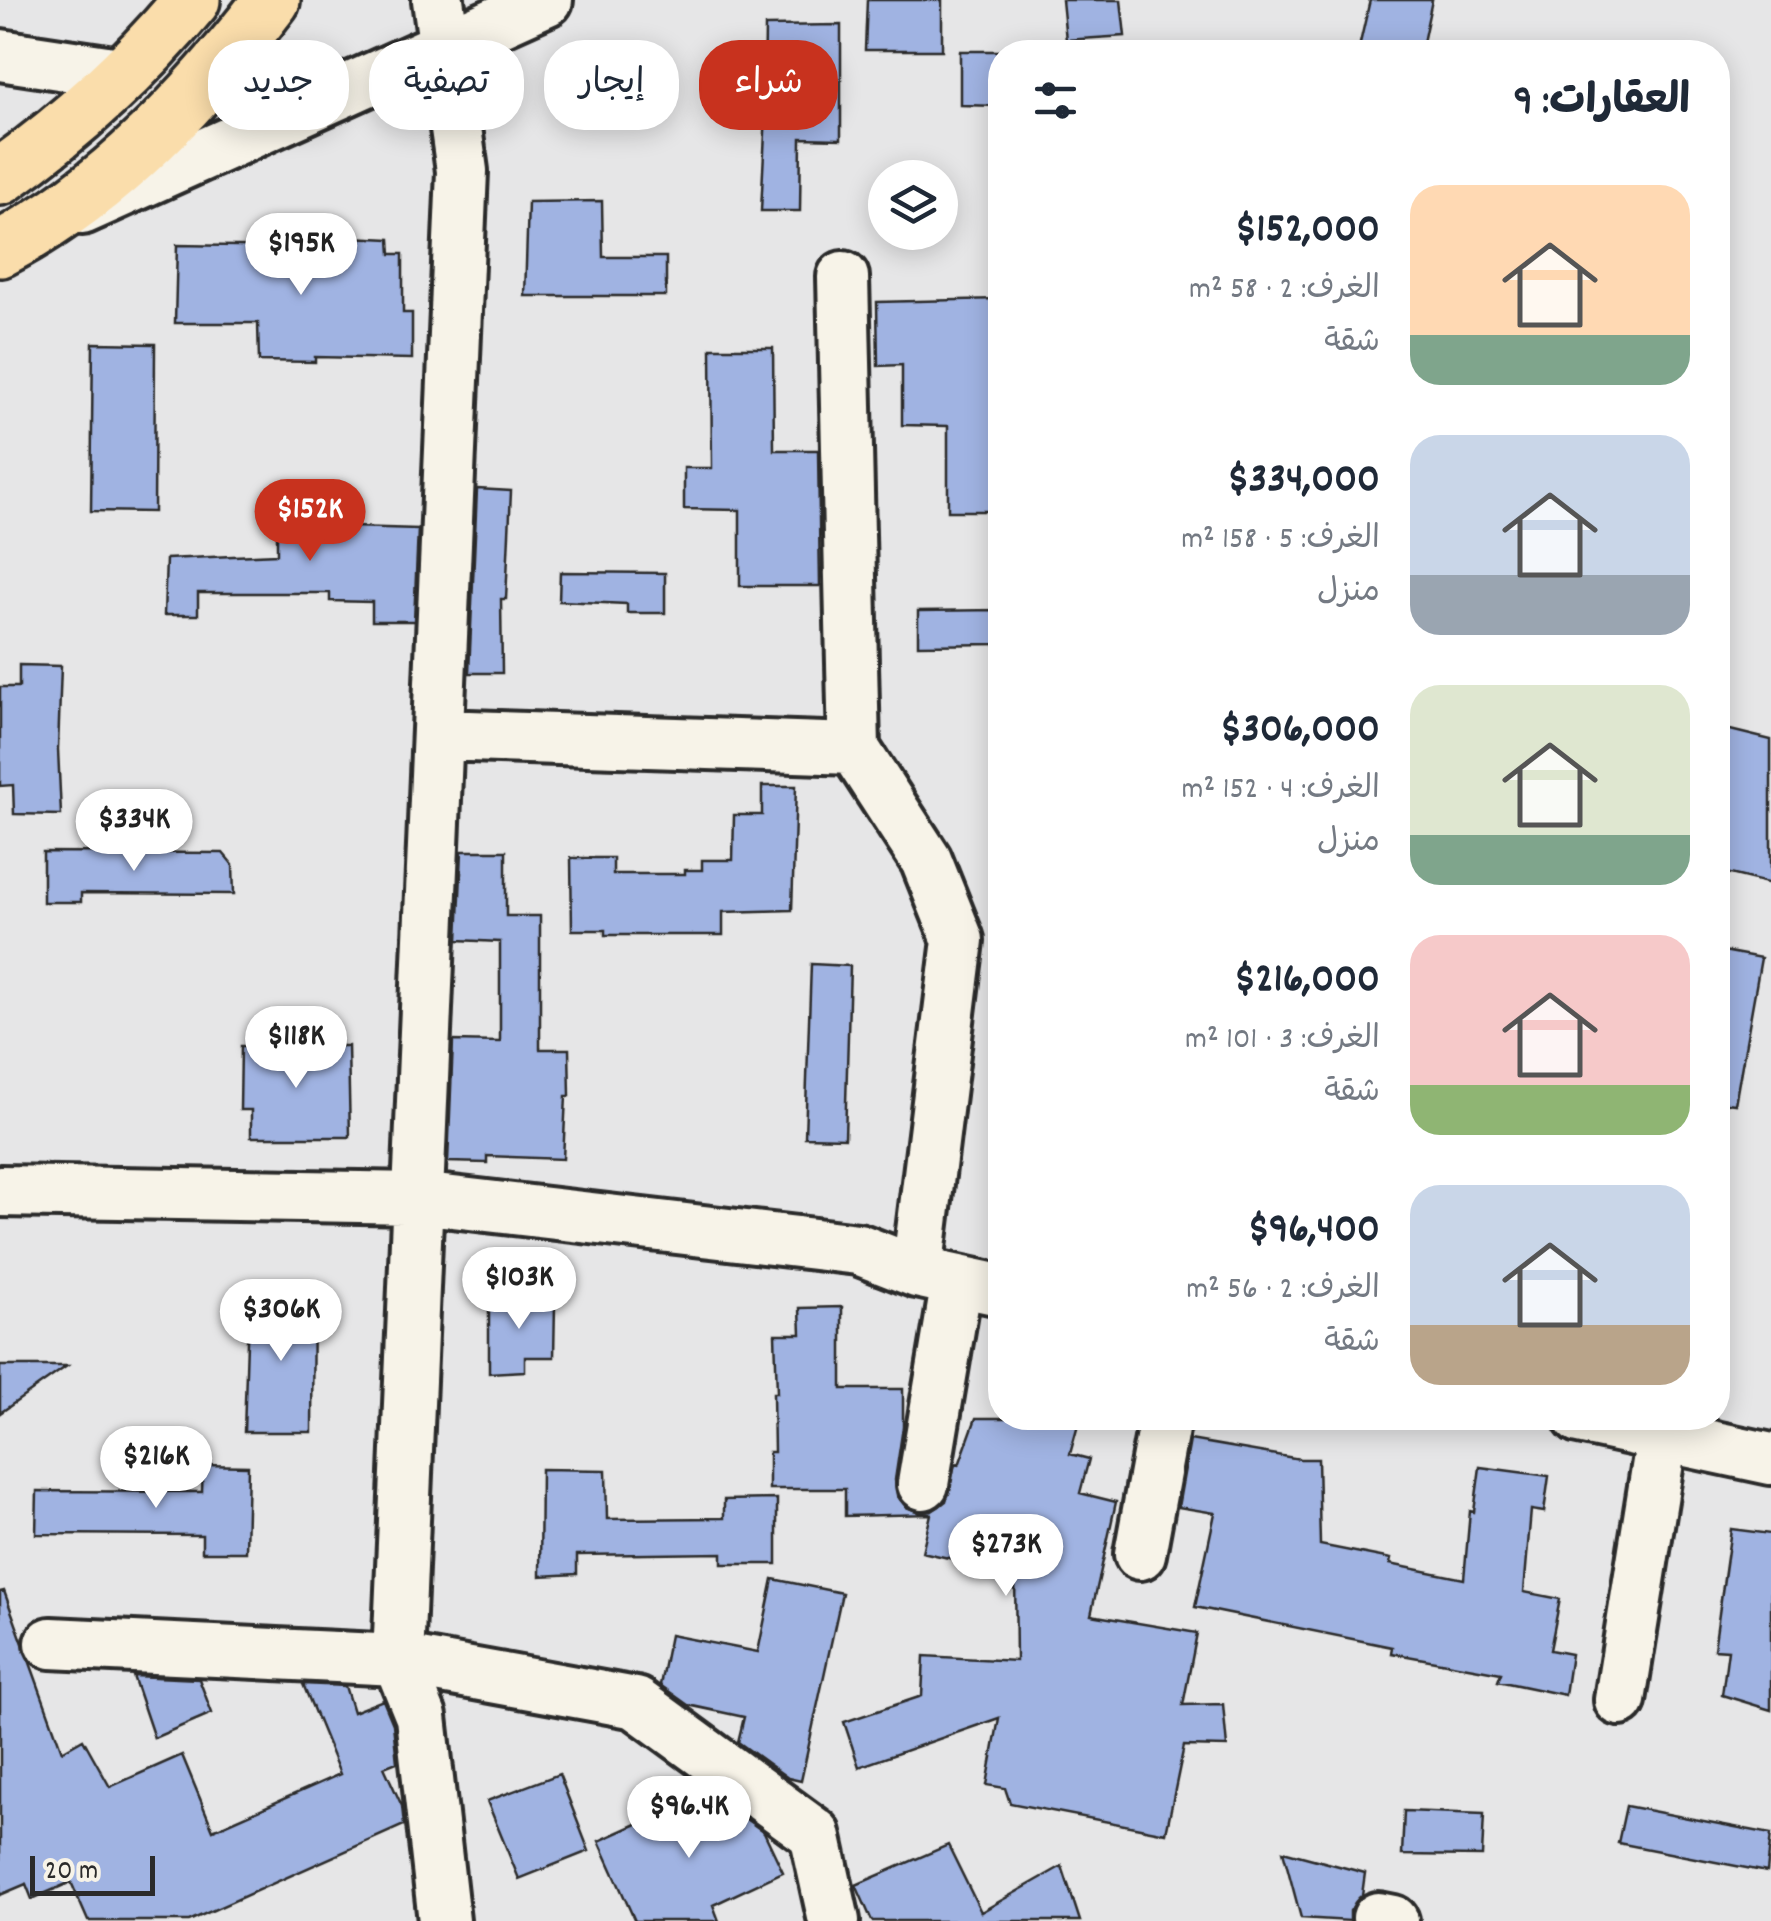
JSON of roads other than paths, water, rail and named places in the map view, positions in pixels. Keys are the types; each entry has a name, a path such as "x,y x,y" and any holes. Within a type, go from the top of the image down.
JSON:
{"main road":[{"path":"0,177 82,114 126,74 192,0"},
{"path":"23,237 140,148 226,61 272,0"}],"street":[{"path":"438,0 443,40"},
{"path":"461,40 547,0"},
{"path":"0,54 126,74"},
{"path":"23,237 369,82"},
{"path":"444,1921 420,1718 398,1660 462,171 456,130"},
{"path":"843,277 854,749 926,860 958,940 958,1281 923,1484"},
{"path":"440,735 854,749"},
{"path":"0,1190 418,1198 858,1249 958,1281"},
{"path":"1140,1554 1163,1430"},
{"path":"1620,1700 1663,1430"},
{"path":"1673,1430 1771,1459"},
{"path":"52,1643 398,1660 636,1703 815,1834 834,1921"}]}
